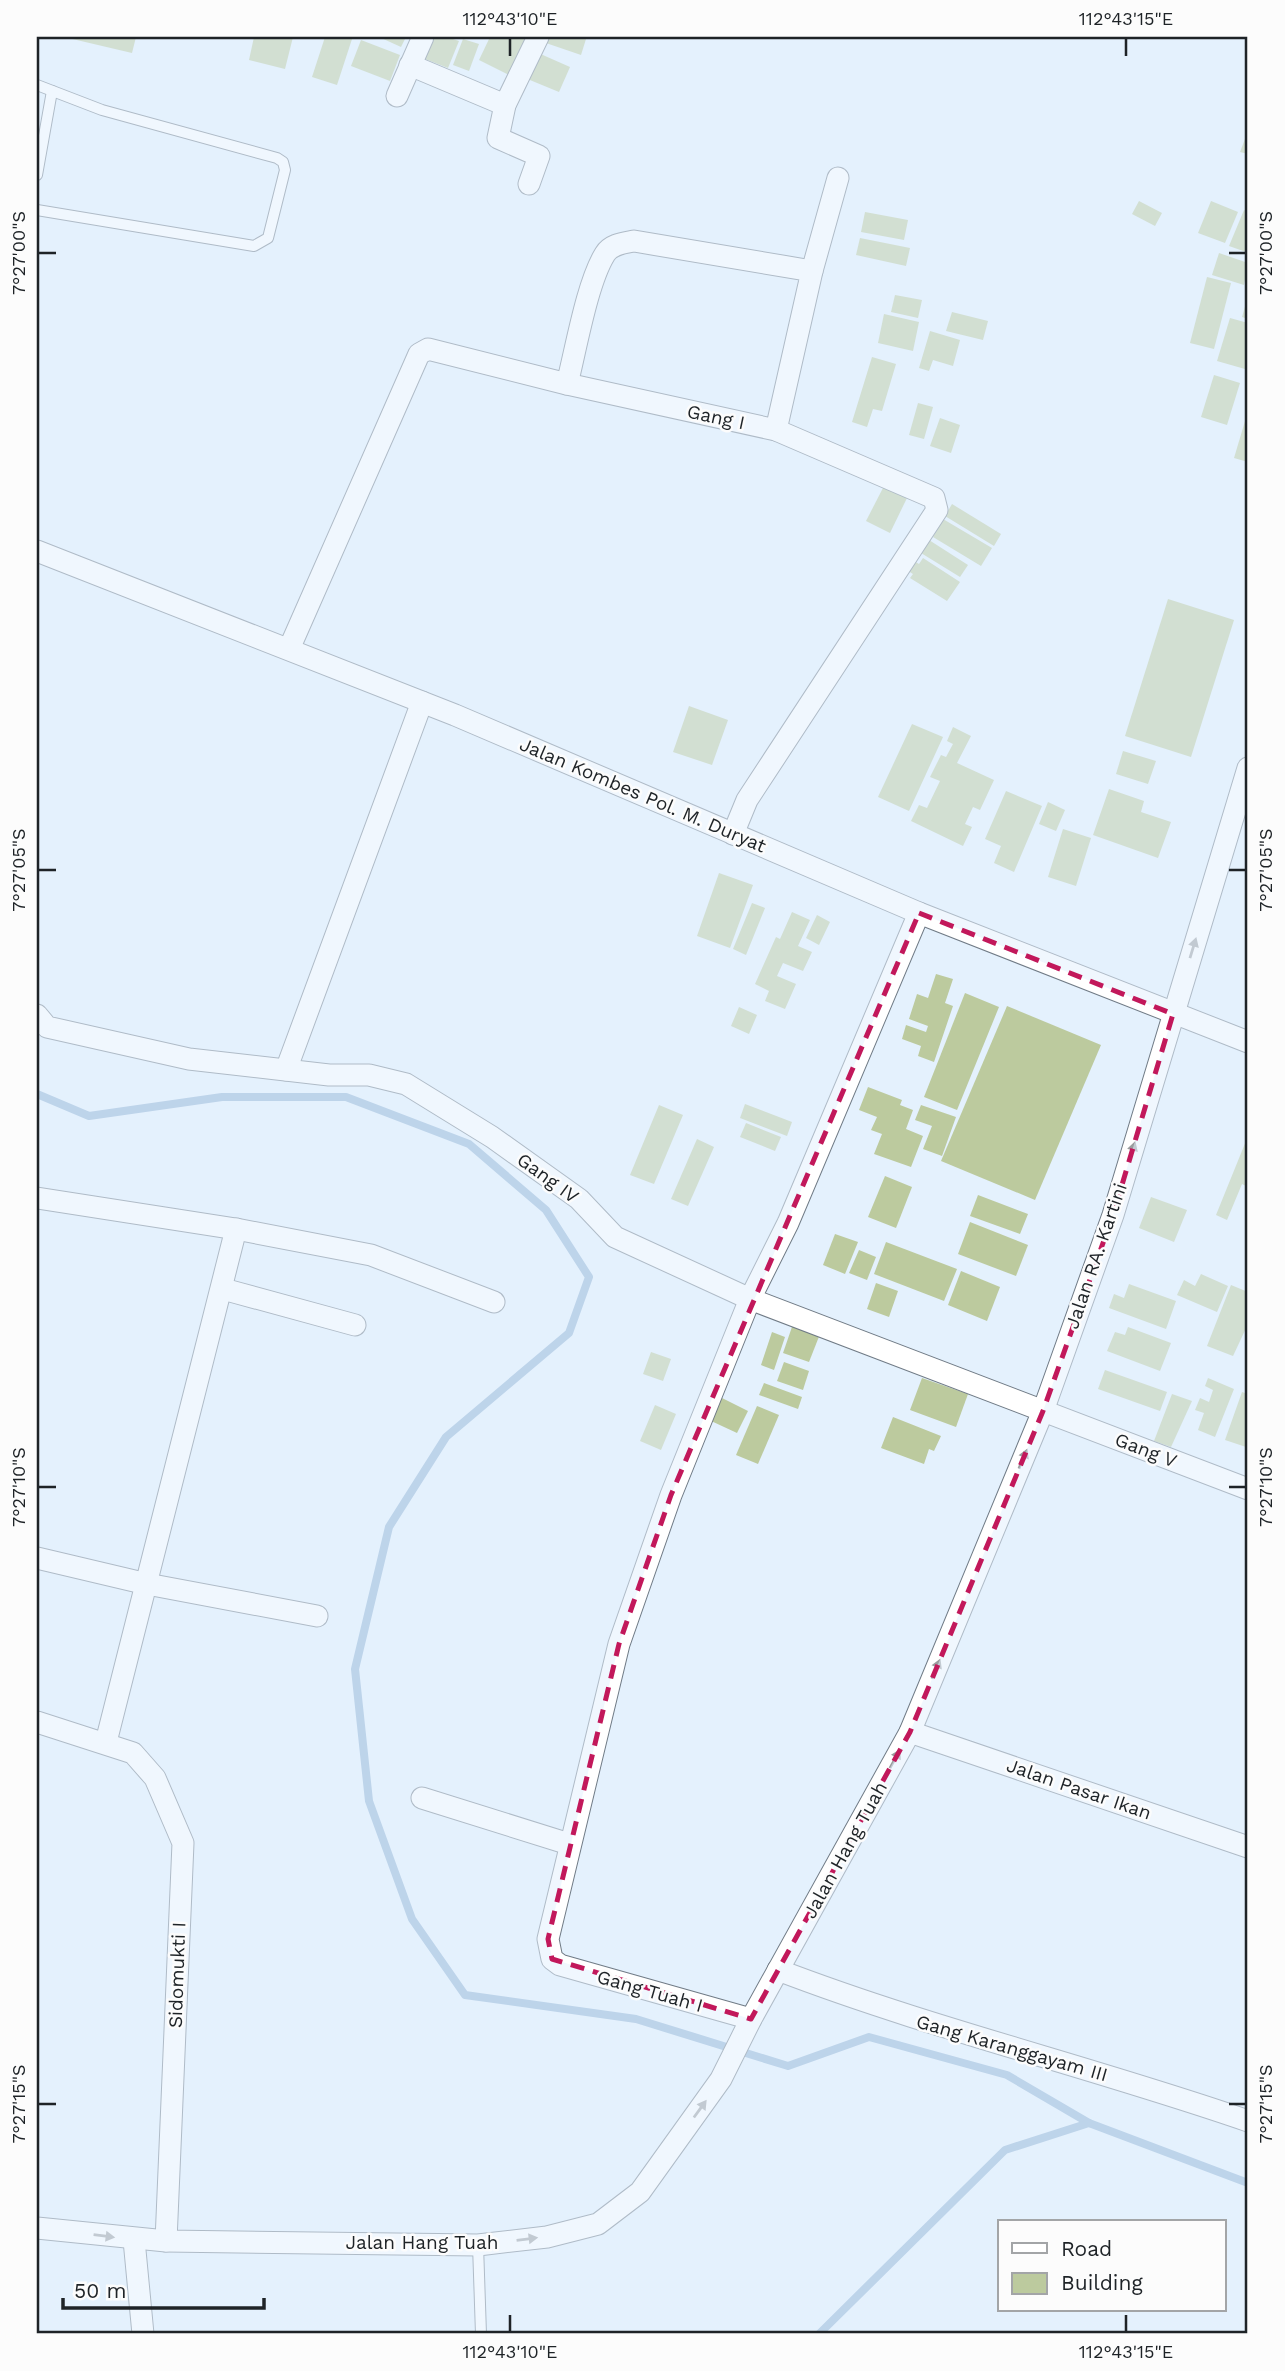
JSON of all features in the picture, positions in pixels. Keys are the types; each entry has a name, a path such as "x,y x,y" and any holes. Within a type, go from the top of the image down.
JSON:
{"street":[{"path":"397,96 423,37"},
{"path":"529,184 539,156 494,142 505,105 538,37"},
{"path":"410,65 505,105"},
{"path":"776,430 812,271 838,178"},
{"path":"567,384 595,277 606,251 619,243 634,241 812,271"},
{"name":"Gang I","path":"289,649 419,354 428,349 567,384 776,430 934,498 937,510 747,800 733,834"},
{"name":"Jalan Kombes Pol. M. Duryat","path":"37,551 422,702 919,913 1248,1042"},
{"path":"286,1070 422,702"},
{"name":"Jalan RA. Kartini","path":"910,1732 1043,1411 1113,1215 1248,768"},
{"path":"422,1798 569,1844 619,1644 671,1495 750,1299 788,1223 919,913"},
{"name":"Gang IV","path":"37,1015 47,1027 190,1059 286,1070 369,1074 388,1078 422,1092 579,1199 615,1237 750,1299 1043,1411"},
{"path":"37,1198 236,1229 371,1255 494,1301"},
{"path":"106,1742 223,1289 236,1229"},
{"path":"223,1289 355,1325"},
{"name":"Gang V","path":"1043,1411 1248,1489"},
{"path":"37,1558 147,1584 317,1616"},
{"name":"Sidomukti I","path":"37,1722 106,1742 133,1753 155,1778 183,1843 166,2241"},
{"name":"Jalan Pasar Ikan","path":"910,1732 1248,1847"},
{"name":"Jalan Hang Tuah","path":"37,2228 134,2240 478,2245 547,2237 598,2224 640,2192 721,2079 747,2026 910,1732"},
{"name":"Gang Tuah I","path":"569,1844 548,1939 552,1959 560,1965 747,2026"},
{"name":"Gang Karanggayam III","path":"778,1970 909,2018 1115,2077 1248,2121"},
{"path":"134,2240 143,2334"}],"lane":[{"path":"37,85 102,110 277,158 283,162 284,179 268,238 254,246 37,210"},
{"path":"37,175 52,91"},
{"path":"478,2245 481,2334"}],"highlighted area":[{"path":"919,913 1173,1014 1113,1215 1043,1411 910,1732 751,2019 552,1959 548,1939 619,1644 671,1495"}],"building":[{"path":"64,37 136,37 132,53"},
{"path":"254,37 293,37 285,69 249,60"},
{"path":"325,37 352,39 337,85 312,77"},
{"path":"379,37 406,37 401,47"},
{"path":"427,37 447,37 459,41 448,68 420,57"},
{"path":"490,37 528,37 509,75 479,60"},
{"path":"545,37 586,39 581,55 543,42"},
{"path":"463,39 479,44 469,71 453,65"},
{"path":"361,40 400,55 390,81 351,66"},
{"path":"536,52 570,67 559,92 525,78"},
{"path":"1248,131 1248,154 1240,152"},
{"path":"1139,201 1162,213 1155,226 1132,214"},
{"path":"1211,201 1238,212 1225,243 1198,233"},
{"path":"1244,210 1248,212 1246,252 1229,246"},
{"path":"865,212 908,220 904,240 861,232"},
{"path":"860,238 910,248 906,266 856,255"},
{"path":"1219,253 1248,263 1244,285 1212,275"},
{"path":"1207,277 1231,283 1214,349 1190,343"},
{"path":"895,295 922,300 918,318 891,312"},
{"path":"1248,296 1248,319 1242,317"},
{"path":"952,312 988,321 983,340 946,331"},
{"path":"884,314 919,322 913,351 878,343"},
{"path":"1230,318 1248,323 1245,369 1217,361"},
{"path":"930,331 960,340 953,366 933,360 929,371 919,368"},
{"path":"872,357 896,364 882,411 873,409 867,427 852,422"},
{"path":"1214,375 1240,383 1227,425 1201,417"},
{"path":"918,403 933,407 924,439 909,435"},
{"path":"1248,411 1248,462 1234,458"},
{"path":"940,418 960,425 951,453 930,446"},
{"path":"884,486 907,498 890,533 866,521"},
{"path":"952,504 1001,534 994,546 945,516"},
{"path":"943,519 992,548 981,566 933,537"},
{"path":"929,540 968,565 960,577 921,553"},
{"path":"923,558 960,582 947,601 910,578 913,574 905,569 911,559 919,564"},
{"path":"1168,599 1234,620 1191,757 1125,736"},
{"path":"689,706 728,720 712,765 673,752"},
{"path":"912,724 943,737 909,811 878,797"},
{"path":"953,727 971,736 957,763 994,780 980,810 973,807 965,824 972,827 963,846 911,821 919,805 927,808 940,781 930,777 941,755 946,757 953,744 947,741"},
{"path":"1123,751 1156,761 1148,784 1116,774"},
{"path":"1109,789 1144,801 1141,812 1171,822 1158,858 1093,835"},
{"path":"1006,791 1042,806 1014,872 994,863 1001,846 985,839"},
{"path":"1048,802 1065,810 1056,831 1039,824"},
{"path":"1063,829 1091,838 1076,886 1048,877"},
{"path":"719,873 753,885 730,948 697,936"},
{"path":"752,903 765,908 746,955 733,949"},
{"path":"792,912 810,920 798,946 812,952 803,971 783,963 777,976 796,984 785,1009 765,1001 769,991 755,984 776,937 780,939"},
{"path":"817,915 830,922 819,945 806,938"},
{"path":"936,974 953,979 945,1003 953,1006 934,1062 918,1056 921,1046 902,1039 906,1025 926,1032 928,1026 909,1019 917,994 928,998"},
{"path":"965,993 999,1007 957,1110 924,1097"},
{"path":"1007,1006 1101,1045 1035,1200 941,1161"},
{"path":"739,1007 757,1015 749,1034 731,1026"},
{"path":"868,1087 902,1100 900,1105 913,1110 906,1129 923,1136 911,1167 874,1154 882,1134 871,1130 877,1117 859,1110"},
{"path":"745,1104 792,1122 787,1136 740,1118"},
{"path":"659,1105 683,1115 654,1184 630,1175"},
{"path":"921,1105 956,1117 942,1156 923,1149 932,1126 915,1120"},
{"path":"746,1123 781,1137 775,1151 740,1137"},
{"path":"1248,1136 1248,1187 1242,1184 1227,1220 1216,1215"},
{"path":"697,1139 714,1147 688,1206 671,1199"},
{"path":"885,1176 912,1187 896,1228 868,1217"},
{"path":"978,1195 1028,1214 1020,1234 970,1216"},
{"path":"1151,1197 1187,1210 1174,1242 1139,1228"},
{"path":"970,1222 1028,1245 1016,1276 958,1254"},
{"path":"835,1234 858,1242 845,1274 823,1265"},
{"path":"886,1242 957,1269 944,1301 874,1274"},
{"path":"859,1250 876,1257 867,1280 849,1273"},
{"path":"961,1271 1000,1287 987,1321 948,1305"},
{"path":"1201,1274 1228,1286 1217,1312 1177,1295 1184,1280 1195,1286"},
{"path":"876,1283 898,1291 889,1317 867,1309"},
{"path":"1129,1284 1176,1301 1166,1329 1109,1308 1114,1294 1124,1298"},
{"path":"1231,1285 1248,1292 1248,1324 1233,1356 1207,1346"},
{"path":"793,1324 820,1334 809,1362 783,1353"},
{"path":"1128,1327 1171,1343 1160,1371 1107,1351 1115,1332 1125,1335"},
{"path":"772,1332 785,1337 774,1370 761,1365"},
{"path":"651,1352 671,1359 663,1381 643,1374"},
{"path":"784,1362 809,1371 803,1390 777,1381"},
{"path":"1105,1370 1167,1392 1160,1411 1098,1389"},
{"path":"922,1378 968,1394 956,1427 910,1410"},
{"path":"1208,1378 1234,1389 1215,1437 1198,1430 1204,1413 1195,1410 1200,1398 1209,1402 1213,1390 1205,1386"},
{"path":"764,1383 802,1397 798,1409 759,1395"},
{"path":"1242,1392 1248,1394 1246,1447 1225,1440"},
{"path":"1172,1394 1192,1401 1171,1447 1154,1441"},
{"path":"720,1397 748,1411 737,1433 709,1420"},
{"path":"655,1405 676,1414 661,1450 640,1441"},
{"path":"757,1406 779,1415 758,1464 736,1455"},
{"path":"893,1417 941,1436 934,1451 929,1449 924,1464 881,1448"}],"waterway":[{"path":"37,1094 89,1116 222,1097 346,1097 469,1144 546,1210 589,1277 569,1333 446,1437 389,1527 355,1669 369,1801 412,1919 465,1995 636,2019 788,2066 869,2037 1007,2075 1089,2123"},
{"path":"819,2334 1005,2150 1089,2123 1248,2183"}]}
